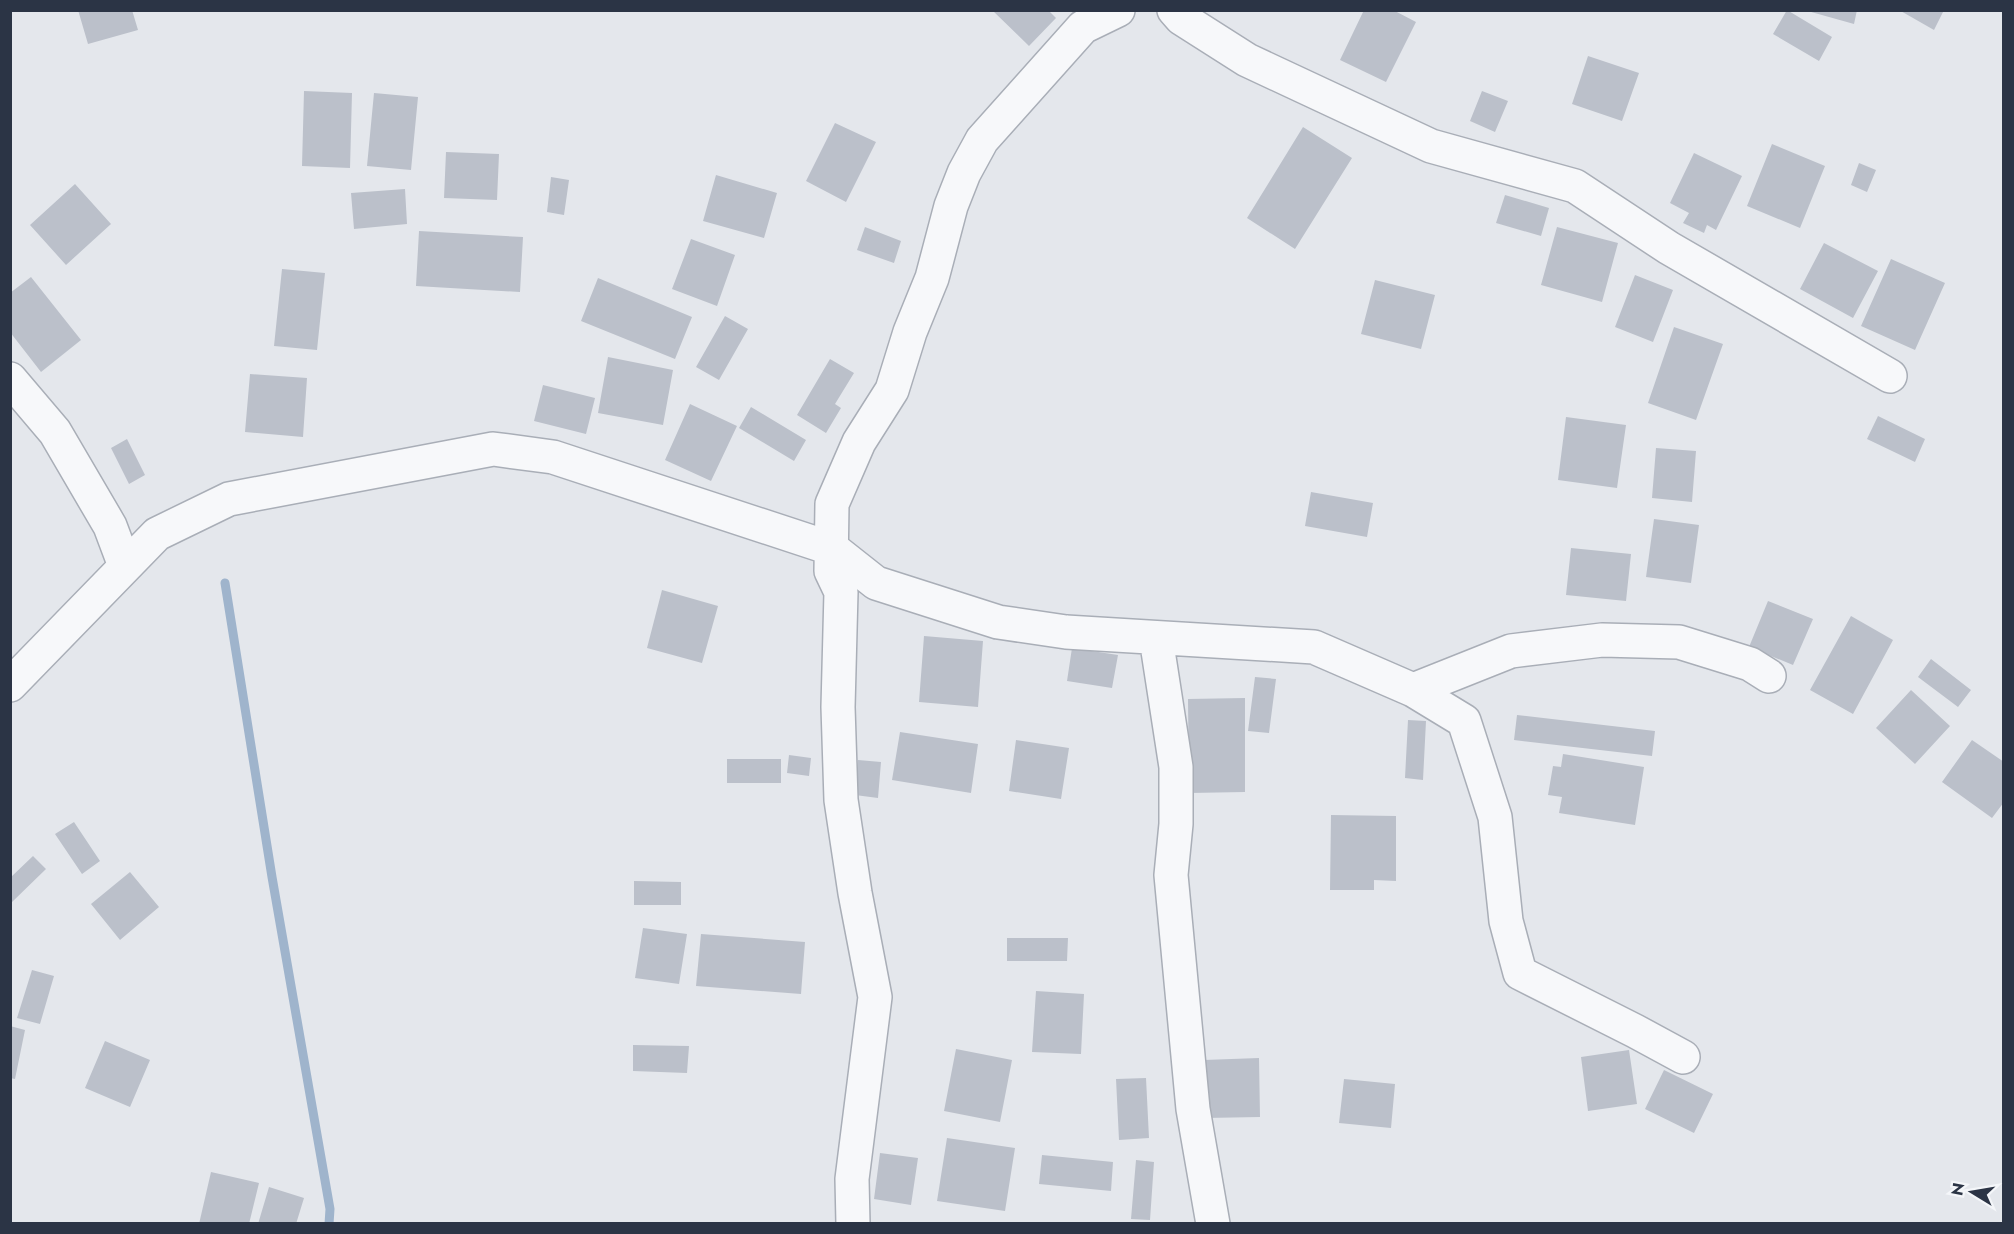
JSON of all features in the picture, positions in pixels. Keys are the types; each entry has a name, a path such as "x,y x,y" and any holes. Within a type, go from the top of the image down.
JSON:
{"street":[{"path":"853,1224 852,1179 861,1090 875,997 855,893 841,800 838,707 842,592 831,571 832,504 859,442 892,390 910,332 932,278 951,206 982,140 1083,27 1118,10"},
{"path":"1174,10 1180,18 1247,60 1431,146 1575,186 1669,248 1890,376"},
{"path":"10,379 55,432 110,526 125,566"},
{"path":"10,685 157,534 229,499 493,449 553,457 832,549 876,583 998,622 1066,632 1314,647 1413,690 1464,721 1495,817 1506,921 1520,973 1683,1058"},
{"path":"1156,638 1176,767 1176,824 1171,875 1191,1087 1212,1224"},
{"path":"1413,690 1511,651 1602,640 1679,642 1750,664 1769,676"}],"building":[{"path":"78,10 132,10 138,30 88,44"},
{"path":"992,10 1048,10 1056,18 1029,46"},
{"path":"1364,10 1393,10 1416,22 1386,82 1340,60"},
{"path":"1787,10 1832,37 1819,61 1773,34"},
{"path":"1804,10 1857,10 1854,24"},
{"path":"1899,10 1944,10 1934,30"},
{"path":"1588,56 1639,73 1622,121 1572,104"},
{"path":"304,91 352,93 350,168 302,166"},
{"path":"1482,91 1508,101 1495,132 1470,121"},
{"path":"374,93 418,97 411,170 367,166"},
{"path":"835,123 876,142 846,202 806,181"},
{"path":"1303,127 1352,158 1295,249 1247,218"},
{"path":"1772,144 1825,166 1800,228 1747,206"},
{"path":"446,152 499,154 497,200 444,198"},
{"path":"1694,153 1742,176 1716,230 1707,225 1704,233 1683,223 1689,213 1670,203"},
{"path":"1859,163 1876,170 1867,192 1851,185"},
{"path":"716,175 777,193 764,238 703,221"},
{"path":"551,177 569,180 564,215 547,212"},
{"path":"75,184 111,224 66,265 30,225"},
{"path":"405,189 407,224 354,229 351,193"},
{"path":"1505,195 1549,208 1541,236 1496,223"},
{"path":"865,227 901,241 894,263 857,250"},
{"path":"1557,227 1618,243 1602,302 1541,285"},
{"path":"419,231 523,237 520,292 416,286"},
{"path":"691,239 735,255 717,306 672,289"},
{"path":"1824,243 1878,271 1853,318 1800,289"},
{"path":"1891,259 1945,283 1915,350 1861,326"},
{"path":"282,269 325,273 317,350 274,346"},
{"path":"1635,275 1673,290 1653,342 1615,327"},
{"path":"31,277 81,340 41,372 10,332 10,293"},
{"path":"598,278 692,317 675,359 581,321"},
{"path":"1375,280 1435,295 1421,349 1361,334"},
{"path":"725,316 748,329 719,380 696,367"},
{"path":"1674,327 1723,344 1696,420 1648,403"},
{"path":"608,357 673,370 663,425 598,413"},
{"path":"830,359 854,373 835,404 841,408 826,433 797,415"},
{"path":"250,374 307,378 303,437 245,432"},
{"path":"543,385 595,398 586,434 534,421"},
{"path":"690,404 737,426 711,481 665,460"},
{"path":"751,407 806,440 794,461 739,428"},
{"path":"1878,416 1925,439 1915,462 1867,439"},
{"path":"1566,417 1626,425 1617,488 1558,480"},
{"path":"127,439 145,475 129,484 111,448"},
{"path":"1656,448 1696,451 1692,502 1652,498"},
{"path":"1311,492 1373,503 1367,537 1305,526"},
{"path":"1654,519 1699,525 1691,583 1646,577"},
{"path":"1571,548 1631,554 1626,601 1566,595"},
{"path":"662,590 718,606 702,663 647,648"},
{"path":"1768,601 1813,619 1793,665 1749,647"},
{"path":"1851,616 1893,640 1853,714 1810,690"},
{"path":"924,636 983,641 978,707 919,702"},
{"path":"1072,648 1118,655 1112,688 1067,681"},
{"path":"1931,659 1971,690 1958,707 1918,677"},
{"path":"1255,677 1276,679 1269,733 1248,731"},
{"path":"1911,690 1950,726 1915,764 1876,728"},
{"path":"1245,698 1245,792 1189,793 1188,699"},
{"path":"1517,715 1655,731 1652,756 1514,740"},
{"path":"1408,720 1426,721 1423,780 1405,778"},
{"path":"900,732 978,744 971,793 892,780"},
{"path":"1016,740 1069,748 1061,799 1009,791"},
{"path":"1972,740 2004,762 2004,802 1992,818 1942,782"},
{"path":"1563,754 1644,767 1635,825 1559,813 1562,797 1548,795 1553,766 1561,767"},
{"path":"789,755 811,758 809,776 787,773"},
{"path":"727,759 781,759 781,783 727,783"},
{"path":"858,760 881,762 878,798 855,795"},
{"path":"1331,815 1396,816 1396,881 1374,880 1374,890 1330,890"},
{"path":"74,822 100,861 82,874 55,834"},
{"path":"33,856 46,869 10,904 10,878"},
{"path":"130,872 159,907 120,940 91,904"},
{"path":"634,881 681,882 681,905 634,905"},
{"path":"643,928 687,934 679,984 635,978"},
{"path":"701,934 805,942 801,994 696,986"},
{"path":"1007,938 1068,938 1067,961 1007,961"},
{"path":"32,970 54,976 40,1024 17,1018"},
{"path":"1036,991 1084,994 1081,1054 1032,1052"},
{"path":"10,1026 25,1030 15,1079 10,1078"},
{"path":"105,1041 150,1060 130,1107 85,1088"},
{"path":"633,1045 689,1046 687,1073 633,1071"},
{"path":"956,1049 1012,1060 1000,1122 944,1111"},
{"path":"1629,1050 1637,1104 1588,1111 1581,1057"},
{"path":"1259,1058 1260,1117 1205,1118 1204,1060"},
{"path":"1664,1070 1713,1094 1694,1133 1645,1109"},
{"path":"1146,1078 1149,1138 1119,1140 1116,1079"},
{"path":"1344,1079 1395,1084 1391,1128 1339,1123"},
{"path":"947,1138 1015,1148 1005,1211 937,1201"},
{"path":"880,1153 918,1158 911,1205 874,1199"},
{"path":"1042,1155 1113,1162 1111,1191 1039,1184"},
{"path":"1136,1160 1154,1162 1150,1220 1131,1219"},
{"path":"211,1172 259,1183 249,1224 199,1224"},
{"path":"269,1187 304,1198 296,1224 258,1224"}],"waterway":[{"path":"225,583 272,877 330,1209 329,1224"}]}
